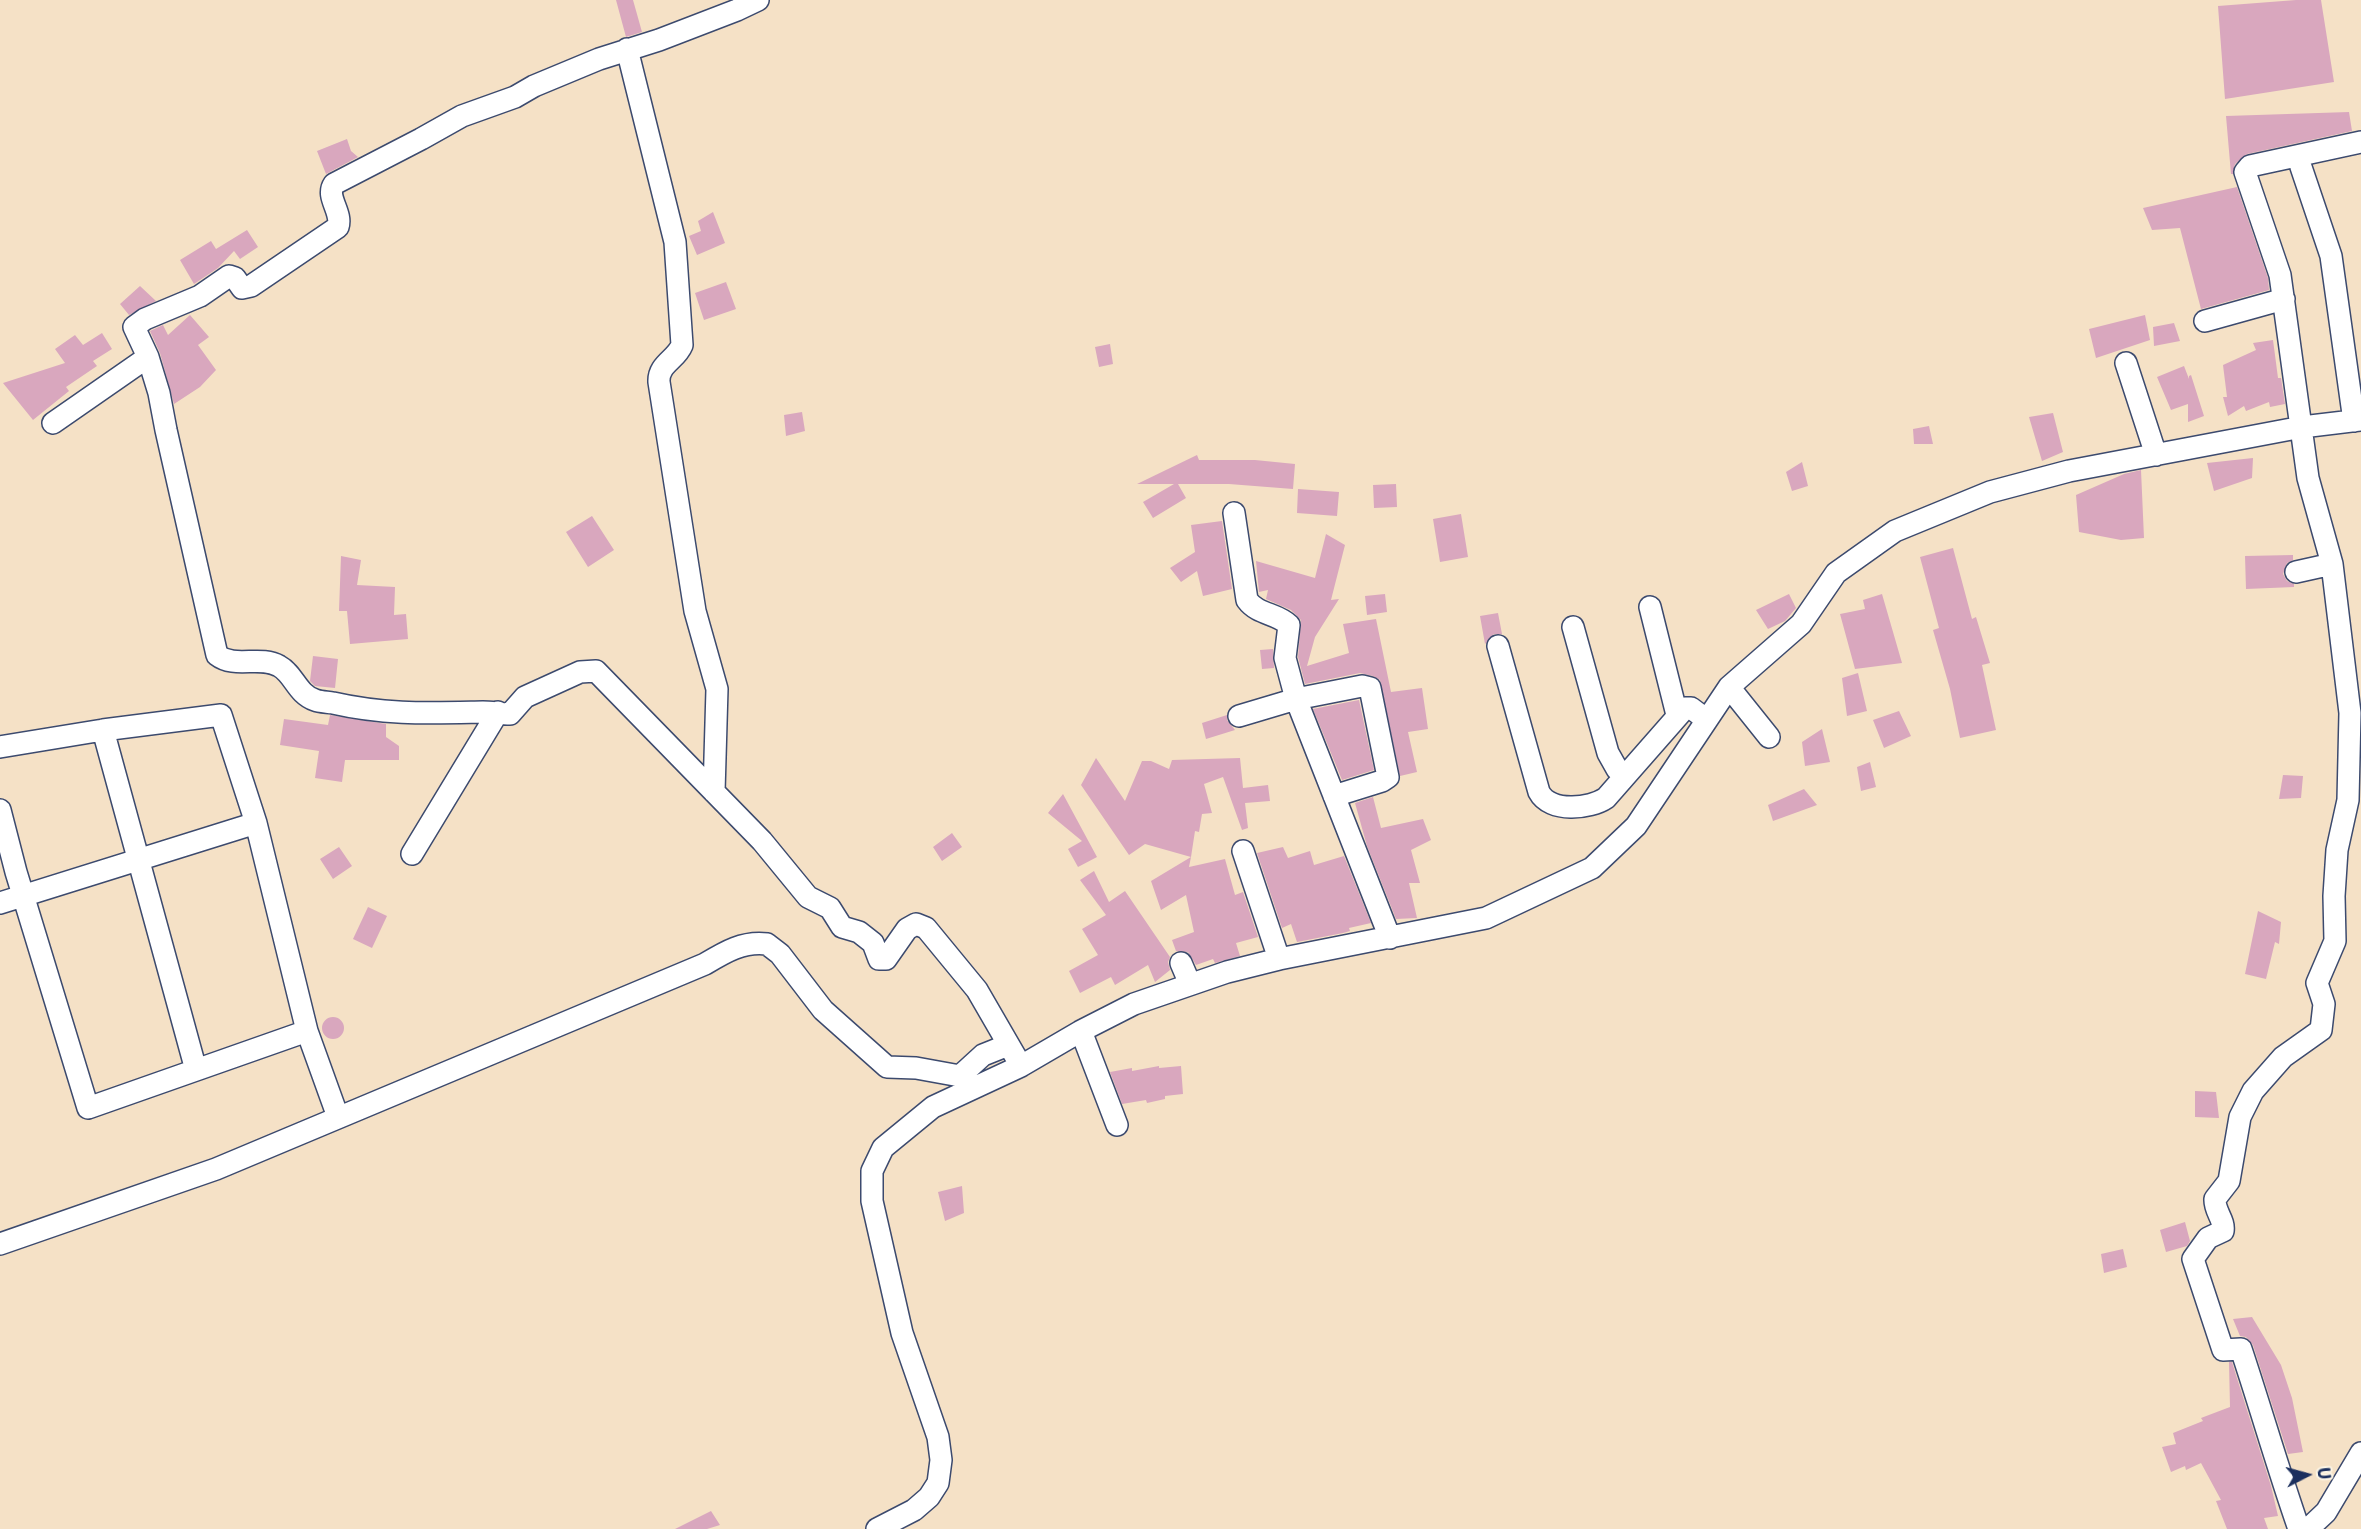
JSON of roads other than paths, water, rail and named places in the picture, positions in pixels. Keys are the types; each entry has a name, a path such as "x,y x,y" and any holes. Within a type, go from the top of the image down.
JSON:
{"street":[{"path":"758,0 715,19 627,49 534,86 515,97 462,116 421,140 334,184 331,192 340,221 338,227 249,287 242,288 235,278 229,276 200,296 145,319 134,327 148,357 159,393 217,655 225,661 268,663 279,666 303,694 315,700 356,709 433,714 498,712 510,714 525,697 580,672 596,671 762,841 808,897 830,908 842,927 859,932 873,943 879,959 886,959 907,928 916,924 927,928 977,990 1021,1066"},
{"path":"627,49 676,249 682,345 680,352 662,369 659,382 694,607 717,689 714,792"},
{"path":"2299,1529 2274,1459 2257,1395 2241,1349 2223,1350 2193,1258 2208,1238 2223,1231 2223,1224 2216,1209 2216,1200 2229,1181 2240,1117 2253,1091 2283,1057 2321,1030 2324,1004 2317,982 2335,941 2334,896 2337,850 2348,800 2350,713 2332,564 2308,478 2280,275 2245,172 2247,168 2361,142"},
{"path":"877,1529 914,1510 929,1497 939,1483 941,1460 938,1437 902,1333 872,1201 872,1171 883,1148 933,1107 1021,1066 1081,1031 1134,1004 1190,984 1279,959 1486,918 1592,868 1636,826 1729,687 1801,624 1836,573 1895,531 1990,492 2069,471 2302,427 2358,421 2331,256 2301,167"},
{"path":"2205,321 2284,298"},
{"path":"53,423 148,357"},
{"path":"2126,363 2156,454"},
{"path":"1234,513 1247,600 1257,610 1288,625 1285,658 1296,699 1390,938"},
{"path":"2296,572 2332,564"},
{"path":"1650,607 1677,715"},
{"path":"1573,627 1608,753 1612,763 1625,776"},
{"path":"1498,646 1539,792 1550,804 1589,806 1606,798 1685,708 1691,708 1707,720"},
{"path":"1239,716 1296,699 1367,686 1372,691 1388,777 1334,796"},
{"path":"1729,687 1769,737"},
{"path":"412,854 498,712"},
{"path":"0,747 103,730 221,715 256,823 307,1031 338,1117"},
{"path":"103,730 196,1070"},
{"path":"0,810 23,896 87,1108 307,1031"},
{"path":"0,903 256,823"},
{"path":"1243,852 1279,959"},
{"path":"0,1244 216,1168 705,964 726,951 744,945 767,944 780,954 823,1010 887,1067 916,1068 960,1076 983,1055 1008,1045"},
{"path":"1181,963 1190,984"},
{"path":"1081,1031 1117,1125"},
{"path":"2308,1529 2326,1512 2361,1452"}]}
